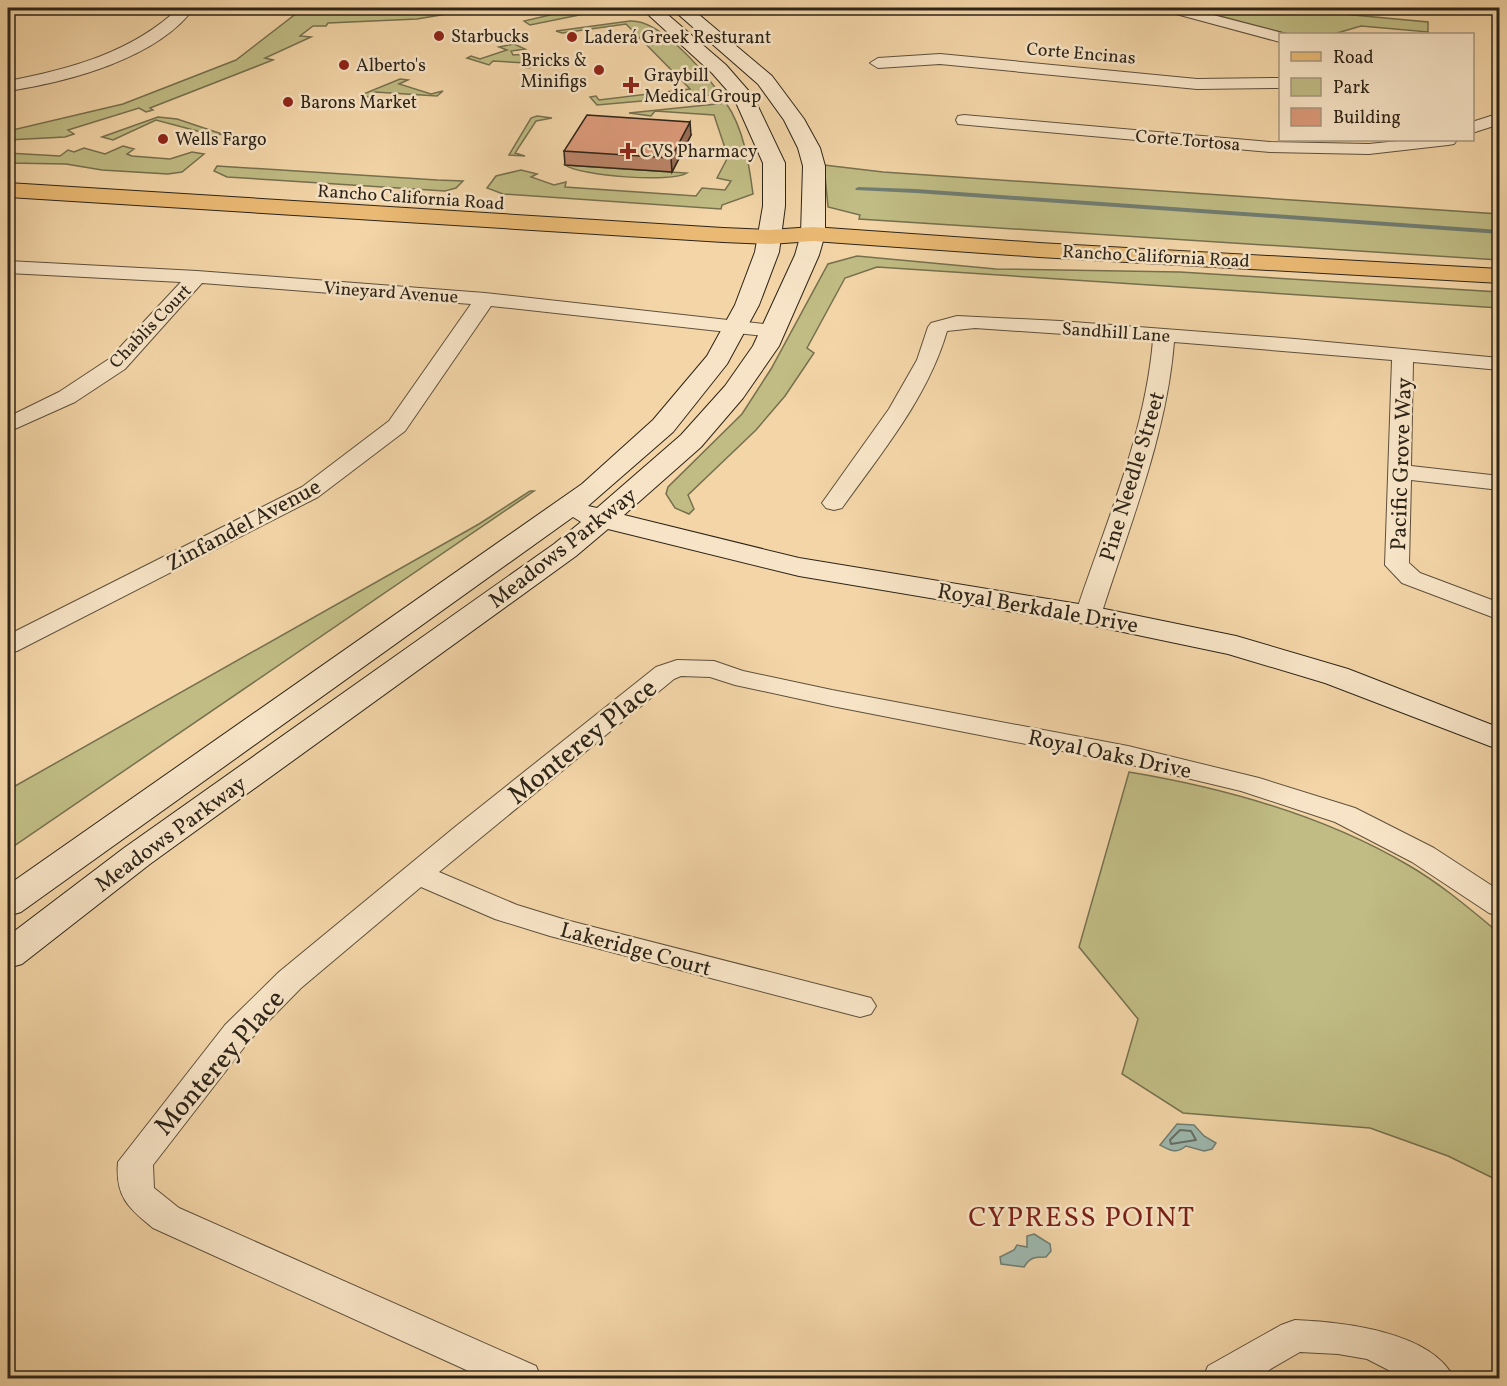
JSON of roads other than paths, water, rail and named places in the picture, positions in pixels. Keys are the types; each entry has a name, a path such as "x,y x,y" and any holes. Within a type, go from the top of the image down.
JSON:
{"main road":[{"name":"Meadows Parkway","path":"8,955 137,856 565,550 594,507 718,360 736,327 767,252 774,163 743,96 719,69 650,8"},
{"name":"Meadows Parkway","path":"8,903 691,441 734,392 766,346 807,255 813,234 814,166 809,148 794,119 765,80 680,8"},
{"name":"Rancho California Road","path":"8,173 187,182 813,234 1039,250 1500,276"},
{"path":"8,185 154,190 187,182"},
{"name":"Rancho California Road","path":"8,190 770,229"},
{"name":"Royal Berkdale Drive","path":"594,507 828,573 1216,625 1318,653 1396,678 1500,719"},
{"name":"Royal Berkdale Drive","path":"1091,608 1310,667 1408,701 1500,740"}],"street":[{"path":"8,86 60,73 126,51 160,32 174,22 187,8"},
{"path":"1170,8 1279,36"},
{"name":"Corte Encinas","path":"878,63 940,59 1197,84 1279,83"},
{"name":"Corte Tortosa","path":"964,120 1270,147 1369,149 1439,141"},
{"name":"Vineyard Avenue","path":"8,267 197,277 485,299 773,331"},
{"name":"Chablis Court","path":"8,425 67,397 117,364 197,277"},
{"name":"Zinfandel Avenue","path":"8,645 310,492 397,426 485,299"},
{"name":"Sandhill Lane","path":"834,503 900,410 928,360 938,327 957,322 1164,335 1500,364"},
{"name":"Pine Needle Street","path":"1091,608 1153,415 1161,372 1164,335"},
{"name":"Pacific Grove Way","path":"1403,357 1397,565 1402,572 1412,578 1500,612"},
{"path":"1401,472 1500,483"},
{"name":"Monterey Place","path":"522,1378 166,1218 140,1197 133,1184 136,1162 237,1033 290,980 665,673 677,668 697,667"},
{"name":"Royal Oaks Drive","path":"697,667 714,669 735,677 832,698 1128,754 1249,784 1345,815 1423,855 1498,904"},
{"name":"Lakeridge Court","path":"417,874 506,912 561,929 860,1006"},
{"path":"1222,1378 1295,1336 1338,1338 1372,1344 1408,1360 1434,1378"}],"water":[{"path":"1177,1124 1194,1125 1204,1136 1216,1143 1212,1149 1204,1151 1186,1146 1173,1151 1160,1145"},
{"path":"1034,1234 1050,1244 1051,1251 1046,1257 1033,1258 1024,1267 1001,1264 1000,1257 1014,1250 1017,1245 1027,1247 1027,1236"}],"waterway":[{"path":"858,189 916,191 1500,232"}],"place":[{"name":"Starbucks","path":"439,36"},
{"name":"Laderá Greek Resturant","path":"572,37"},
{"name":"Alberto's","path":"344,65"},
{"name":"Bricks & Minifigs","path":"599,70"},
{"name":"Graybill Medical Group","path":"631,85"},
{"name":"Barons Market","path":"288,102"},
{"name":"Wells Fargo","path":"163,139"},
{"name":"CVS Pharmacy","path":"628,151"}],"district":[{"name":"CYPRESS POINT","path":"1082,1216"}]}
